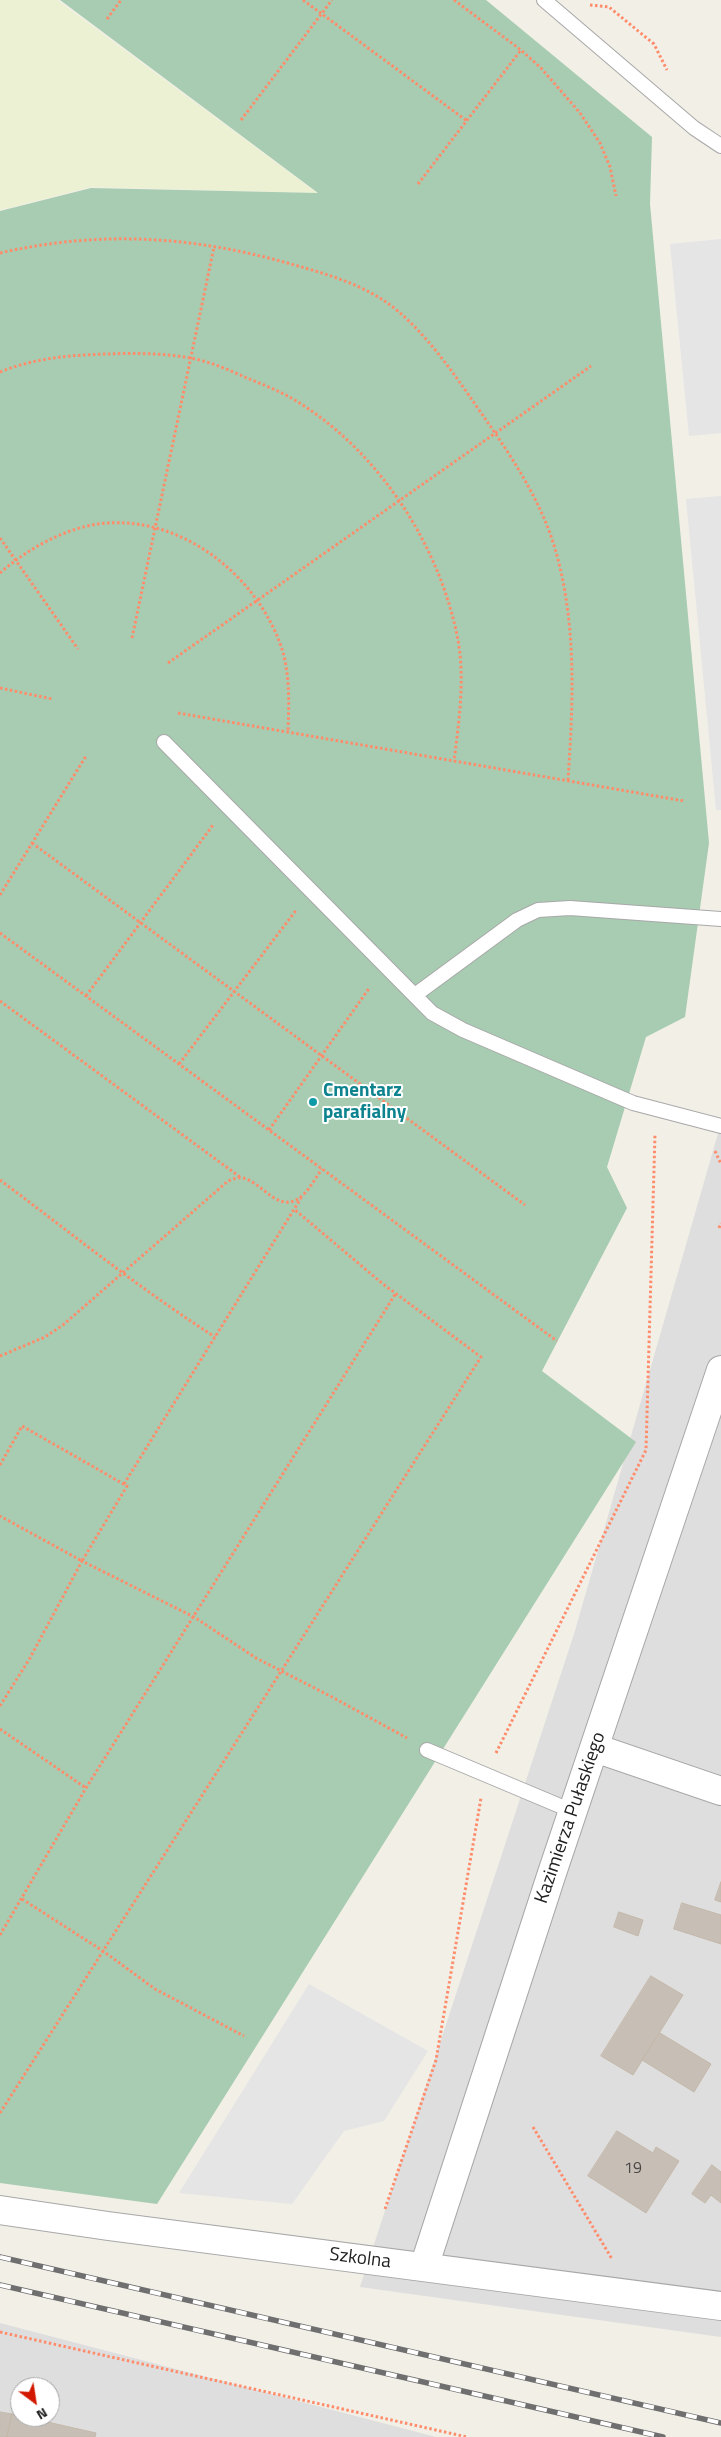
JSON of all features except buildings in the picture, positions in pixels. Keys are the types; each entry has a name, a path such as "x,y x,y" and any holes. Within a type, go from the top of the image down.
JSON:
{"street":[{"name":"Kazimierza Pułaskiego","path":"424,2267 572,1810 595,1748 721,1370"},
{"path":"595,1748 721,1790"},
{"name":"Szkolna","path":"0,2210 108,2226 721,2306"}],"lane":[{"path":"544,0 694,128 721,146"},
{"path":"164,742 432,1013 463,1030 628,1101 721,1126"},
{"path":"415,995 517,920 538,910 570,908 721,919"},
{"path":"427,1750 572,1810"}],"path":[{"path":"107,19 121,0"},
{"path":"304,0 467,121"},
{"path":"241,120 332,0"},
{"path":"454,0 521,50 547,75 580,113 600,142 610,167 616,196"},
{"path":"418,184 521,50"},
{"path":"0,253 71,240 119,238 169,240 214,246 265,257 354,285 384,301 441,356 495,433 519,470 556,551 566,596 572,643 574,702 568,780"},
{"path":"132,638 214,246"},
{"path":"0,372 49,358 86,354 155,354 190,358 225,368 297,402 352,446 381,476 399,501 438,574 458,642 460,714 454,761"},
{"path":"168,663 591,366"},
{"path":"0,573 15,559 73,530 98,524 129,524 155,529 178,535 198,544 218,558 244,582 281,648 287,671 288,732"},
{"path":"0,538 78,649"},
{"path":"0,688 52,699"},
{"path":"178,712 684,801"},
{"path":"0,895 86,756"},
{"path":"86,996 227,806"},
{"path":"32,843 525,1205"},
{"path":"179,1064 310,891"},
{"path":"0,933 557,1341"},
{"path":"269,1130 385,966"},
{"path":"0,1001 240,1177 249,1180 276,1200 292,1202 303,1195"},
{"path":"385,2209 436,2060 485,1774 646,1450 656,1109"},
{"path":"124,1484 294,1209 322,1169"},
{"path":"0,1356 45,1337 63,1325 96,1294 124,1273 228,1181 240,1177"},
{"path":"0,1180 124,1273 156,1300 214,1337"},
{"path":"0,2113 481,1357 396,1293 294,1209"},
{"path":"720,1228 721,1224"},
{"path":"0,1935 86,1788 396,1293"},
{"path":"0,1465 22,1426 127,1486 82,1561 30,1658 0,1706"},
{"path":"0,1516 82,1561 194,1617 256,1658 377,1720 427,1750"},
{"path":"0,1730 86,1788"},
{"path":"22,1899 103,1951 155,1988 244,2036"},
{"path":"533,2127 612,2260"},
{"path":"0,2332 467,2437"}],"shaded area":[{"path":"721,239 721,433 689,436 670,244"},
{"path":"721,496 721,810 716,810 686,499"},
{"path":"721,1123 721,2337 360,2287 574,1634"},
{"path":"309,1984 428,2051 384,2121 344,2131 292,2204 179,2193"},
{"path":"0,2323 436,2437 0,2437"}],"green space":[{"path":"0,0 57,0 317,193 91,187 0,210"},
{"name":"Cmentarz parafialny","path":"60,0 486,0 652,137 650,204 709,843 685,1017 646,1037 607,1167 627,1208 542,1371 636,1442 157,2204 0,2183 0,211 91,188 318,193"}],"railway":[{"path":"0,2257 721,2423"},
{"path":"0,2285 663,2437"}],"place":[{"name":"Cmentarz parafialny","path":"313,1102"}]}
